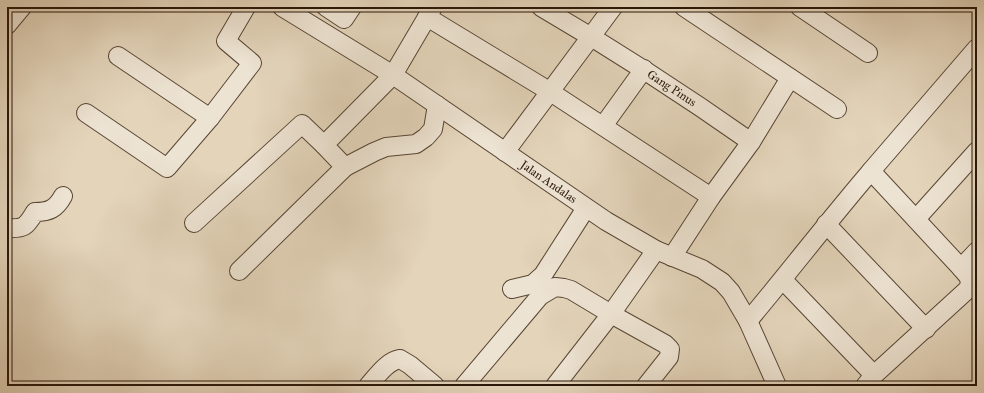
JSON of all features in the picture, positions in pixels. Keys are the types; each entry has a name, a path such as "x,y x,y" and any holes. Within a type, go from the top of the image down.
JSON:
{"street":[{"path":"7,25 22,7"},
{"path":"86,113 166,168 210,118 252,63 226,41 246,7"},
{"name":"Jalan Andalas","path":"282,7 393,76 617,228 664,253 702,269 722,282 731,292 748,321 777,386"},
{"path":"326,7 348,13 331,37"},
{"name":"Gang Pinus","path":"541,7 592,36 644,69 751,142"},
{"path":"505,152 613,7"},
{"path":"684,7 837,109"},
{"path":"800,7 868,53"},
{"path":"324,145 393,76 430,12 711,198"},
{"path":"748,321 783,280 826,224 977,48"},
{"path":"118,56 210,118"},
{"path":"603,126 644,69"},
{"path":"555,386 611,314 711,198 751,142 790,78"},
{"path":"238,271 345,167 374,152 386,148 416,144 426,137 433,129 436,105"},
{"path":"194,223 302,124 345,167"},
{"path":"916,219 977,152"},
{"path":"783,280 870,381 964,293 969,286 970,279 871,171"},
{"path":"7,228 21,228 29,222 35,212 52,210 63,196"},
{"path":"512,290 533,284 543,275 586,208"},
{"path":"826,224 926,328"},
{"path":"961,268 977,251"},
{"path":"464,386 540,296 551,289 560,287 571,290 611,314 660,340 670,349 670,355 667,361 646,386"},
{"path":"368,386 388,365 400,359 410,365 435,386"}]}
